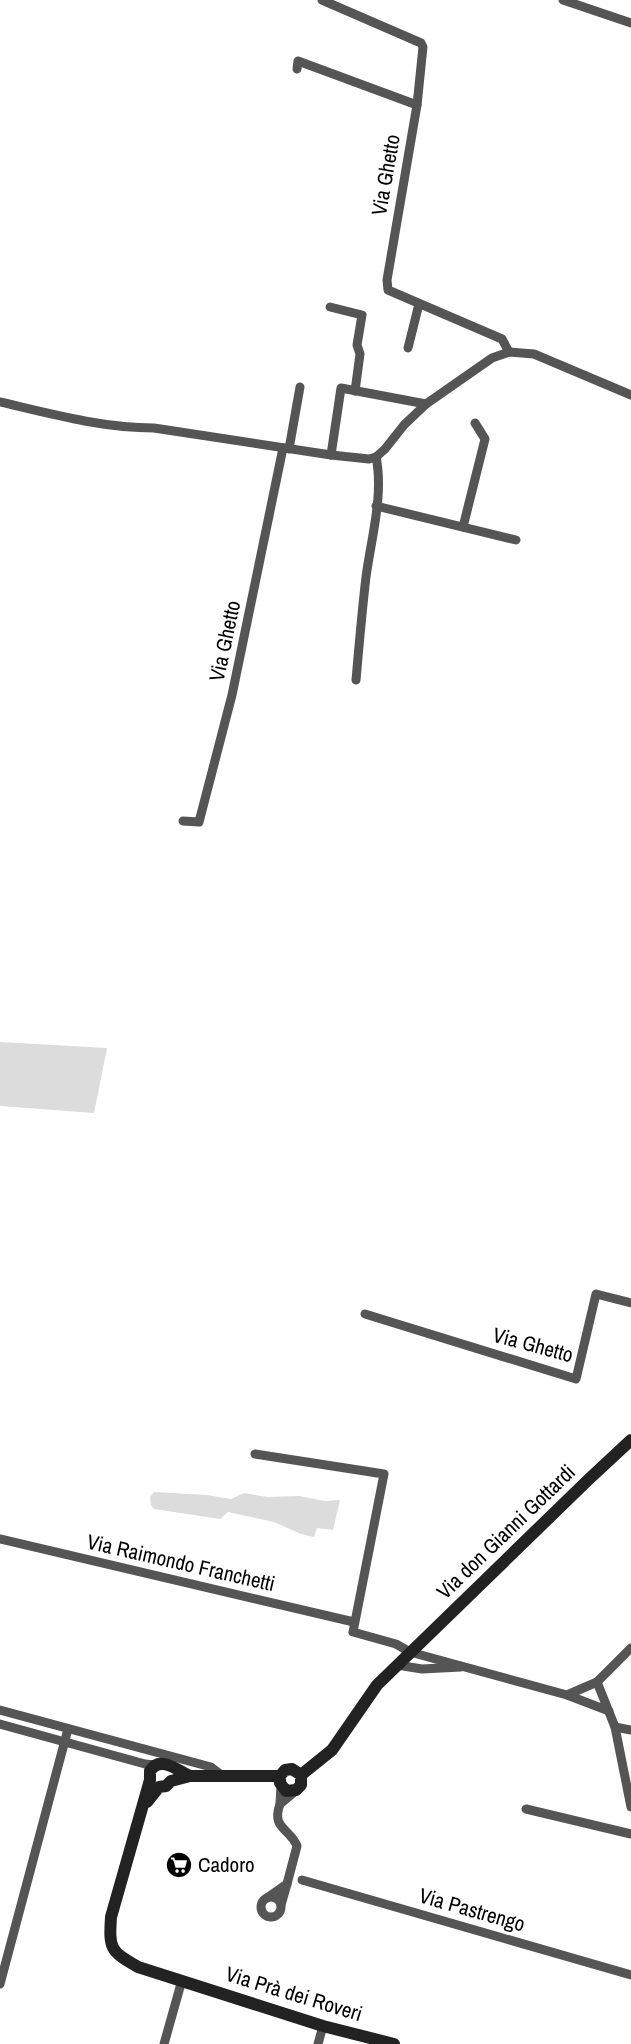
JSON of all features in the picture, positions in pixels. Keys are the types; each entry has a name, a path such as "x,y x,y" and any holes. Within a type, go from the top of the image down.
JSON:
{"main road":[{"name":"Via don Gianni Gottardi","path":"301,1774 332,1750 377,1685 631,1440"},
{"path":"190,1776 165,1763 153,1776 166,1786 171,1781 190,1776 281,1781 289,1792 298,1789 302,1781 301,1774 292,1769 285,1770 281,1781"},
{"path":"171,1768 173,1772 171,1781"},
{"name":"Via Prà dei Roveri","path":"153,1776 111,1917 110,1940 113,1950 138,1967 323,2026 394,2044"}],"street":[{"name":"Via Ghetto","path":"322,0 421,43 423,47 417,105 387,280 388,290 502,339 509,352"},
{"path":"563,0 631,23"},
{"path":"297,69 298,62 417,105"},
{"path":"408,348 419,304"},
{"path":"330,307 362,315 357,345 360,354 355,391"},
{"path":"0,404 96,423 130,428 154,428 357,459 376,457 426,404 492,358 509,352 534,354 631,395"},
{"name":"Via Ghetto","path":"183,821 199,822 232,695 300,387"},
{"path":"331,455 341,388 426,404"},
{"path":"463,527 484,439 475,423"},
{"path":"356,680 376,506 379,470 376,457"},
{"path":"376,506 516,540"},
{"name":"Via Ghetto","path":"365,1314 576,1379 596,1294 631,1303"},
{"path":"255,1454 384,1473 354,1622"},
{"name":"Via Raimondo Franchetti","path":"0,1539 354,1622 352,1632 396,1644 410,1652"},
{"path":"567,1695 597,1682 630,1650"},
{"path":"410,1652 567,1695 609,1711"},
{"path":"397,1665 422,1669 466,1666"},
{"path":"597,1682 615,1727 631,1807"},
{"path":"0,1710 212,1767 224,1777"},
{"path":"0,1724 131,1760 153,1776"},
{"path":"615,1727 631,1730"},
{"path":"0,1984 68,1729"},
{"path":"281,1781 278,1822 297,1846 287,1884 281,1905 277,1915 268,1916 263,1912 262,1905 267,1898 287,1884"},
{"path":"280,1804 298,1789"},
{"path":"526,1809 631,1834"},
{"name":"Via Pastrengo","path":"302,1880 631,1975"},
{"path":"267,1898 277,1899 281,1905"},
{"path":"164,2044 182,1980"},
{"path":"318,2044 323,2026"}],"shaded area":[{"path":"0,1042 107,1048 94,1113 0,1106"},
{"path":"154,1492 207,1495 231,1499 244,1493 267,1497 299,1496 325,1501 340,1500 333,1530 317,1528 314,1537 274,1522 228,1512 220,1519 154,1509 150,1497"}],"place":[{"name":"Cadoro","path":"179,1865"}]}
